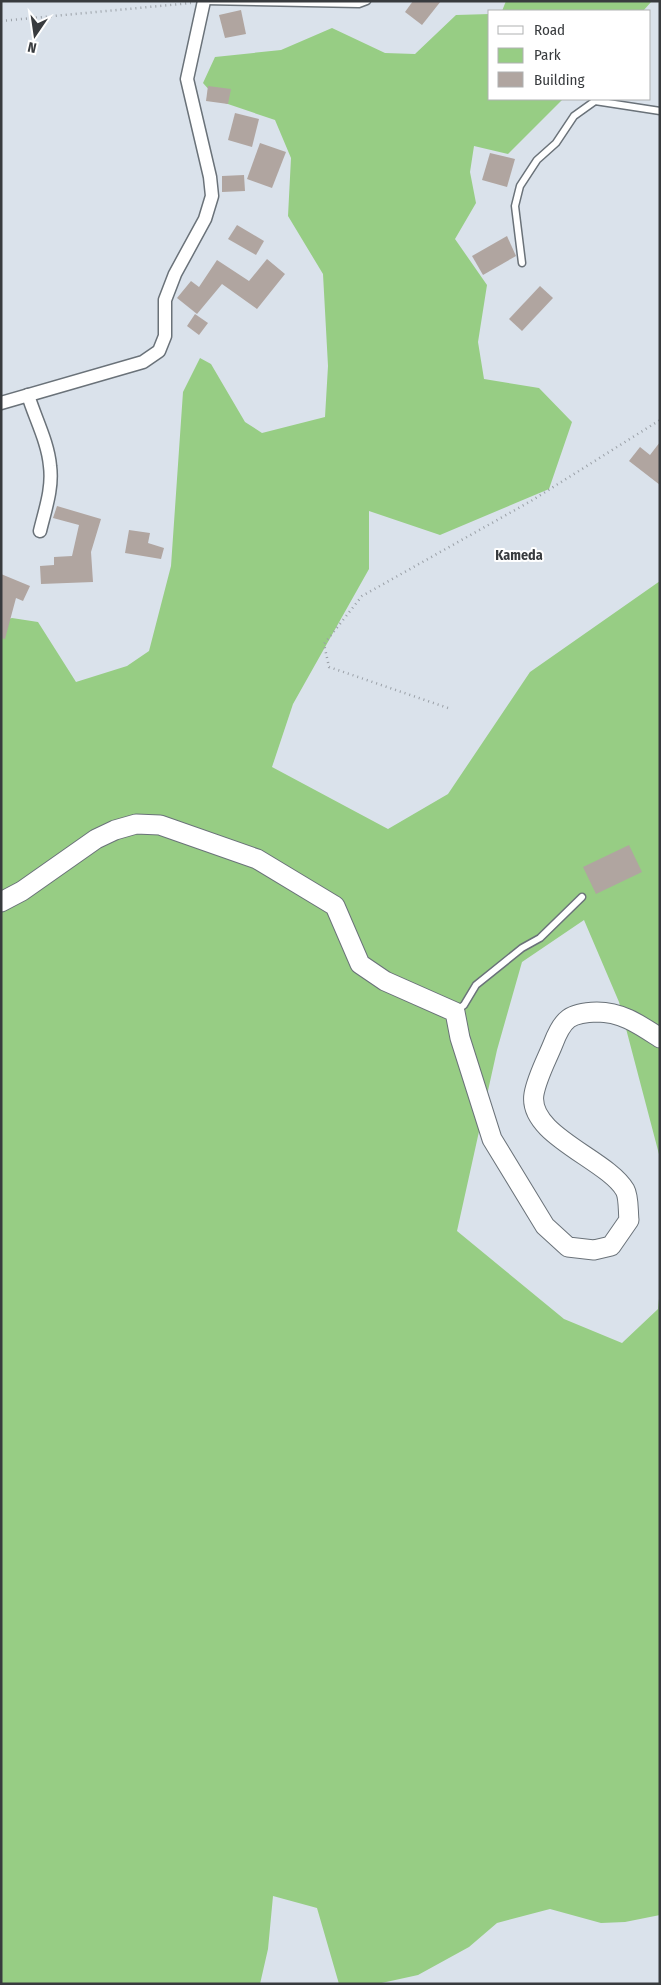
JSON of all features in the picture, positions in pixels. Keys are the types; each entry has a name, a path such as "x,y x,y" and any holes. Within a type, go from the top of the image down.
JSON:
{"street":[{"path":"1,403 143,362 159,351 165,336 165,300 175,274 205,219 212,196 210,177 186,79 204,1"},
{"path":"28,395 49,454 51,468 50,490 40,531"},
{"path":"1,902 22,891 96,839 115,830 136,824 160,825 257,858 335,906 360,964 385,981 455,1012 460,1038 492,1139 544,1226 568,1247 594,1250 611,1246 629,1220 626,1191 609,1173 550,1130 537,1114 534,1094 561,1025 577,1012 603,1012 629,1018 660,1038"}],"lane":[{"path":"204,1 359,4 368,1"},
{"path":"522,263 515,206 520,186 537,160 556,143 574,116 594,101 660,111"},
{"path":"455,1012 464,1005 476,985 522,948 540,938 582,897"}],"path":[{"path":"1,21 204,1"},
{"path":"448,708 328,666 324,644 362,596 531,501 660,420"}],"green space":[{"path":"506,1 652,1 644,10 502,10"},
{"path":"488,14 488,100 562,100 508,154 474,146 470,172 476,203 455,239 487,285 478,342 484,379 539,388 572,422 549,489 440,535 369,511 369,569 293,704 272,767 388,829 448,794 530,672 660,581 660,1158 619,1002 584,920 522,962 497,1050 457,1231 564,1319 622,1343 658,1309 660,1288 660,1915 625,1922 601,1923 550,1909 497,1923 469,1947 418,1975 377,1984 339,1984 317,1908 273,1896 268,1949 260,1984 1,1984 1,621 12,618 38,622 76,682 127,666 149,651 171,566 183,392 200,358 211,364 245,422 262,433 325,417 328,366 323,274 288,216 291,158 275,120 219,101 203,83 215,57 281,50 332,28 385,53 415,54 456,15"}],"building":[{"path":"413,1 441,1 422,25 405,12"},
{"path":"241,10 246,34 225,38 219,15"},
{"path":"208,86 231,89 228,104 206,101"},
{"path":"235,113 259,119 252,147 228,140"},
{"path":"260,143 286,152 272,188 247,179"},
{"path":"490,153 515,159 507,187 482,180"},
{"path":"244,175 245,191 222,192 222,176"},
{"path":"237,225 264,241 256,255 228,239"},
{"path":"507,236 516,256 483,275 472,256"},
{"path":"267,259 285,274 257,309 222,284 197,314 177,298 191,281 199,287 217,260 249,281"},
{"path":"540,286 553,298 522,331 509,319"},
{"path":"195,314 208,323 199,335 187,326"},
{"path":"660,442 660,485 629,461 640,447 650,455"},
{"path":"57,506 101,519 91,552 93,582 41,584 40,566 54,565 54,557 72,556 79,525 53,518"},
{"path":"129,530 150,533 148,543 164,548 161,559 125,553"},
{"path":"1,574 30,586 23,601 16,598 5,639 1,638"},
{"path":"629,845 642,872 596,894 583,867"}],"district":[{"name":"Kameda","path":"519,555"}]}
